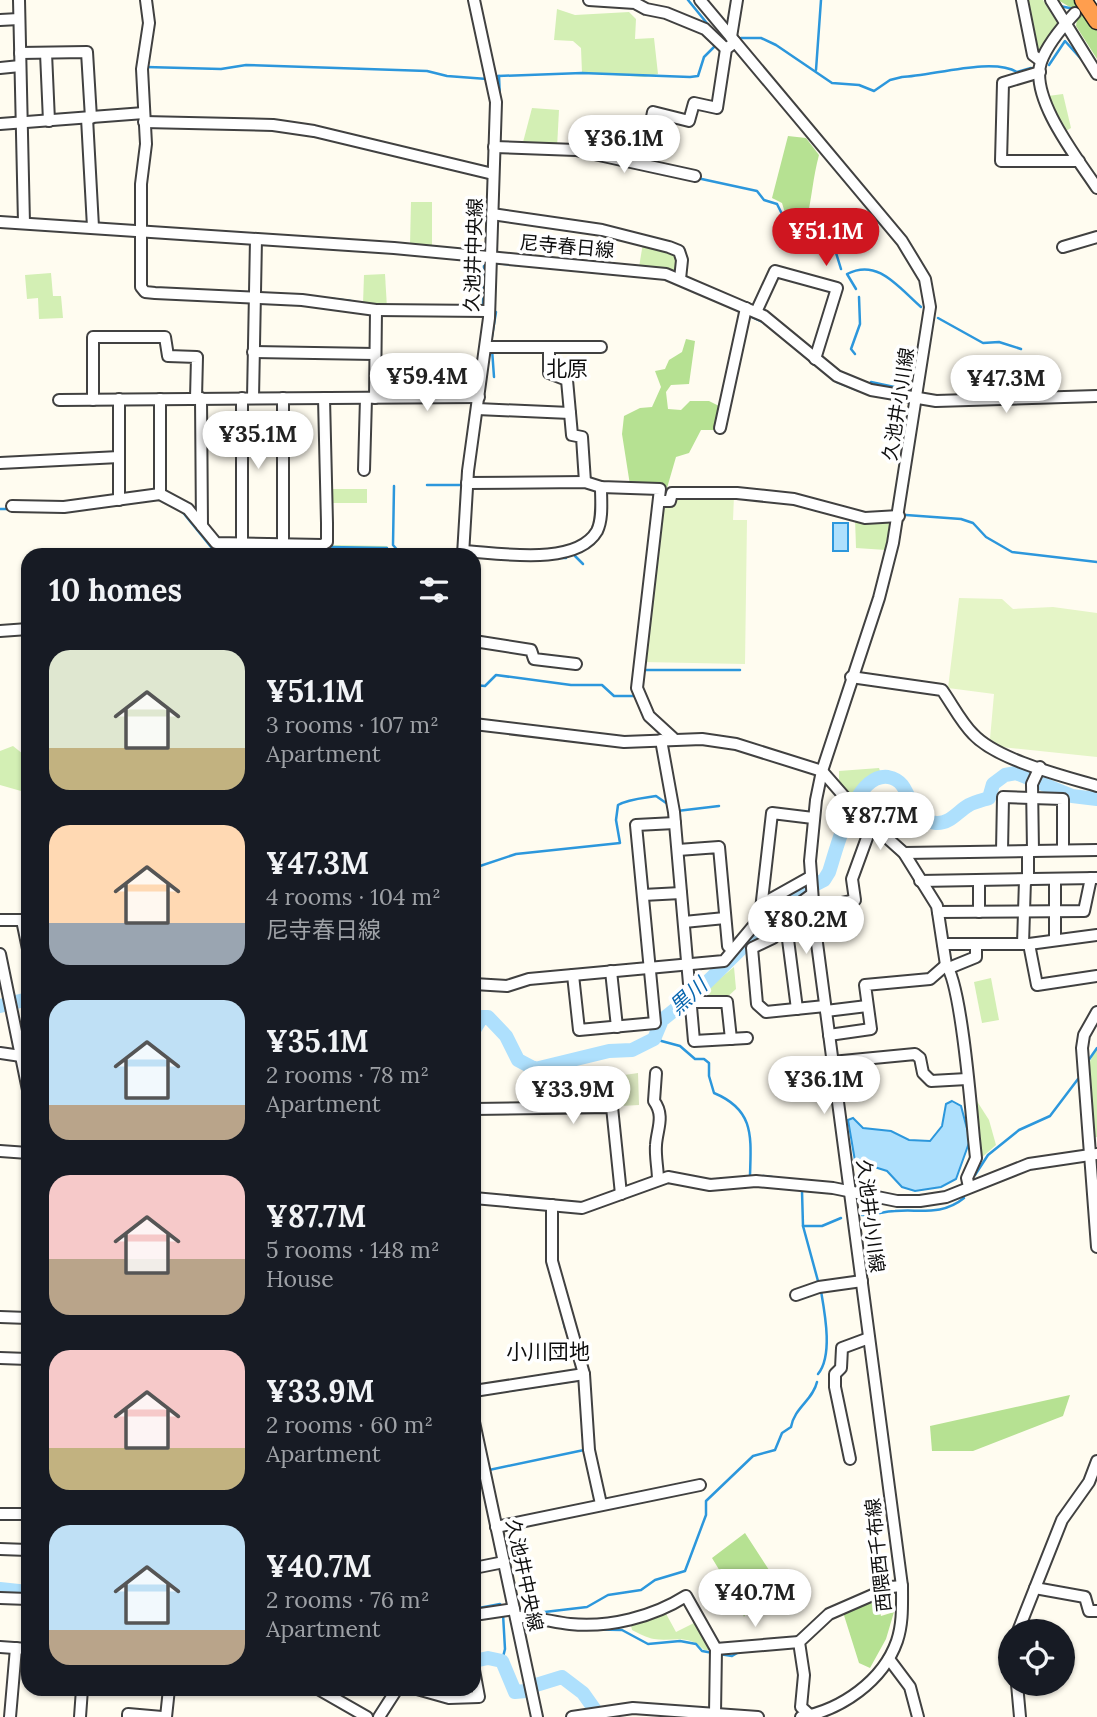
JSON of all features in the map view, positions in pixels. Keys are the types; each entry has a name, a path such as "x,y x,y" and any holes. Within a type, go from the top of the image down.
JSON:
{"highway":[{"path":"1093,0 1097,7"},
{"path":"1079,7 1097,21"}],"street":[{"path":"19,0 24,223"},
{"path":"146,0 149,23 142,69 146,119 141,287 145,292 253,295 376,310 487,311"},
{"name":"久池井中央線","path":"463,548 467,483 479,397 490,347 487,311 496,102 474,0"},
{"path":"589,0 601,3 635,2 646,9 666,13 705,29 725,43"},
{"name":"久池井小川線","path":"699,0 725,43 915,258 925,279 930,307 899,516 879,598 822,771 813,818 813,909 869,1338"},
{"path":"643,163 653,112 690,121 694,103 717,108 725,43 737,0"},
{"path":"1022,0 1033,55 1041,66 1049,112 1097,188"},
{"path":"1051,0 1097,74"},
{"path":"1079,7 1066,23 1041,66 1003,83 1001,161 1079,161"},
{"path":"0,20 19,19"},
{"path":"46,52 49,121"},
{"path":"20,53 87,52 93,227"},
{"path":"0,68 20,66"},
{"path":"0,124 89,118 273,125 314,131 493,174"},
{"path":"494,147 576,150 695,176"},
{"path":"492,214 602,230 669,247 679,251 682,260 680,279"},
{"name":"尼寺春日線","path":"0,222 490,256 648,271 680,279 748,312 849,383 916,399 1097,396"},
{"path":"1063,247 1097,237"},
{"path":"242,544 248,398 253,352 256,239"},
{"path":"720,428 748,312 775,271 837,288 815,359"},
{"path":"364,470 375,354 376,310"},
{"path":"93,400 93,337 165,337 167,356 197,357 202,526"},
{"path":"490,347 601,347"},
{"path":"549,347 549,373 568,380 572,435 582,437 585,482"},
{"path":"253,352 375,354"},
{"path":"59,400 479,397"},
{"path":"283,398 283,544"},
{"path":"12,506 64,507 160,494 188,509 216,544 322,545 327,542 324,398"},
{"path":"118,500 119,399"},
{"path":"160,399 160,494"},
{"path":"477,410 570,414"},
{"path":"0,463 119,457"},
{"path":"467,483 585,482 601,487 660,489 661,501 652,551 637,688 649,716 667,739 694,1041 747,1038"},
{"path":"481,553 569,553 596,533 600,522 601,487"},
{"path":"661,501 670,500 673,493 737,493 794,499 865,517 899,516"},
{"path":"0,631 21,630"},
{"path":"481,642 531,649 534,659 576,664"},
{"path":"851,677 942,690 973,735 1036,776 1097,786"},
{"path":"481,724 596,740 667,739 736,744 822,771 853,807 904,853 938,912 967,1079 976,1158 967,1178 969,1187"},
{"path":"1036,776 1024,912 1026,944 1037,985 1097,976"},
{"path":"1002,851 1003,797 1063,799 1063,850"},
{"path":"481,984 508,986 530,979 724,961 760,918 772,813 813,818"},
{"path":"573,975 579,1030 655,1023 636,825 675,823"},
{"path":"813,909 855,900 852,879 872,824"},
{"path":"678,850 719,847 727,946 732,950"},
{"path":"904,853 1097,850"},
{"path":"920,881 1094,878 1084,911 938,912"},
{"path":"1055,879 1055,940"},
{"path":"979,880 979,912"},
{"path":"762,904 811,886"},
{"path":"811,886 781,917 773,938 752,948 757,1004 766,1013 867,1006"},
{"path":"643,895 681,893"},
{"path":"781,917 786,924 797,1009"},
{"path":"684,922 725,918"},
{"path":"0,920 21,920"},
{"path":"943,944 1026,944 1097,935"},
{"path":"829,1035 871,1029 865,985 930,979 948,966 976,957 976,944"},
{"path":"0,954 21,1056 0,1053"},
{"path":"611,971 617,1027"},
{"path":"691,1001 727,1002 731,1039"},
{"path":"1097,1012 1084,1035 1082,1048 1093,1154 1097,1247"},
{"path":"832,1062 915,1054 920,1058 923,1073 931,1081 967,1079"},
{"path":"656,1073 654,1101 660,1109 660,1135 656,1142 658,1180"},
{"path":"481,1109 612,1107 621,1194"},
{"path":"0,1152 21,1153"},
{"path":"481,1199 582,1208 668,1177 710,1185 756,1181 833,1188 851,1194 897,1201 920,1201 946,1196 1030,1164 1093,1154"},
{"path":"552,1206 552,1261 580,1374 589,1450 601,1504"},
{"path":"796,1295 819,1287 862,1281"},
{"path":"0,1317 21,1318"},
{"path":"850,1459 835,1374 841,1368 842,1348 869,1338"},
{"name":"西隈西千布線","path":"808,1716 854,1696 889,1659 902,1617 902,1586 869,1338"},
{"path":"0,1358 21,1359"},
{"path":"481,1390 580,1374"},
{"name":"久池井中央線","path":"481,1456 504,1562 509,1612 537,1717"},
{"path":"1023,1619 1062,1521 1093,1483 1097,1461"},
{"path":"496,1527 700,1485"},
{"path":"0,1514 21,1514"},
{"path":"0,1549 21,1550"},
{"path":"481,1567 504,1562"},
{"path":"716,1652 799,1642 829,1614 891,1587 902,1586"},
{"path":"1035,1588 1084,1597 1089,1611 1097,1611"},
{"path":"481,1614 509,1612 573,1624 610,1624 663,1608 687,1596 716,1652 715,1713"},
{"path":"0,1598 21,1599"},
{"path":"799,1642 804,1675 801,1707 808,1716"},
{"path":"0,1647 21,1648"},
{"path":"10,1717 5,1701 16,1648"},
{"path":"889,1659 910,1687 918,1717"},
{"path":"80,1717 82,1696"},
{"path":"128,1717 128,1714 164,1717 168,1696"},
{"path":"330,1696 367,1717"},
{"path":"379,1717 392,1696"},
{"path":"442,1696 479,1696"},
{"path":"1018,1696 1020,1717"},
{"path":"572,1717 633,1708 758,1717"}],"green space":[{"path":"1026,0 1043,0 1058,24 1044,48 1037,50"},
{"path":"1058,0 1077,0 1097,31 1097,59 1076,26 1078,12"},
{"path":"557,9 575,15 629,12 636,19 635,39 654,38 658,74 645,77 582,73 581,48 573,41 554,40"},
{"path":"1063,94 1071,128 1064,132 1048,96"},
{"path":"532,108 559,110 557,148 522,146"},
{"path":"788,136 806,138 819,155 807,218 785,213 782,203 772,198"},
{"path":"411,202 432,202 432,247 410,245"},
{"path":"643,243 676,253 677,272 639,267"},
{"path":"51,273 53,296 61,296 63,318 39,319 38,298 27,299 25,275"},
{"path":"385,274 387,308 363,304 364,275"},
{"path":"686,339 695,341 689,384 671,385 666,392 668,409 681,410 690,401 709,401 725,409 721,430 701,430 689,453 676,457 667,488 630,485 622,434 624,416 640,408 652,407 661,387 655,371 665,369 669,360 682,352"},
{"path":"330,489 367,489 367,503 330,503"},
{"path":"734,496 733,520 747,520 745,664 642,662 663,505 671,505 678,497"},
{"path":"855,518 890,519 886,550 856,548"},
{"path":"330,545 388,548 330,548"},
{"path":"959,598 1002,599 1013,609 1053,607 1097,613 1097,757 1001,747 990,739 994,694 948,688"},
{"path":"13,746 21,752 21,791 0,785 0,751"},
{"path":"879,768 881,774 866,779 851,800 839,781 839,771"},
{"path":"734,967 736,989 726,998 700,999 702,993"},
{"path":"991,978 999,1020 982,1023 974,982"},
{"path":"1097,1048 1097,1137 1092,1138 1087,1067"},
{"path":"638,1073 639,1105 585,1108 584,1084 590,1080"},
{"path":"973,1095 989,1120 996,1145 980,1159"},
{"path":"1070,1395 1063,1416 973,1451 932,1451 930,1426"},
{"path":"745,1533 771,1573 788,1581 753,1599 744,1617 738,1601 712,1558"},
{"path":"875,1595 881,1616 894,1612 886,1639 870,1668 859,1663 842,1609"},
{"path":"664,1610 676,1632 698,1621 713,1650 704,1650 686,1640 661,1640 632,1630 630,1621"}],"water":[{"path":"833,523 848,523 848,551 833,551"},
{"path":"952,1101 961,1106 970,1140 956,1179 941,1187 915,1191 902,1187 887,1171 855,1161 848,1120 853,1118 863,1128 891,1131 909,1140 930,1141 942,1126 946,1104"}],"waterway":[{"path":"688,0 710,27"},
{"path":"816,70 821,0"},
{"path":"1060,6 1074,9"},
{"path":"741,38 761,38 776,45 832,83 859,85 874,91 890,80 961,68 993,66 1017,72 1031,68"},
{"path":"1049,65 1065,41 1082,60"},
{"path":"498,76 582,73 698,76 704,57 716,45"},
{"path":"146,67 221,69 246,65 427,71 447,76 487,79"},
{"path":"499,76 500,100"},
{"path":"697,178 757,191 764,200 777,204 783,216 829,230 841,269"},
{"path":"495,263 516,265"},
{"path":"483,306 484,264"},
{"path":"856,289 847,274 858,270 878,272 921,307"},
{"path":"855,354 851,349 860,324 859,297"},
{"path":"334,299 351,301"},
{"path":"491,342 496,312 492,310"},
{"path":"748,315 765,323"},
{"path":"938,318 983,343 999,342 1021,349"},
{"path":"786,340 832,378"},
{"path":"492,349 494,377"},
{"path":"837,382 857,390"},
{"path":"871,382 899,388"},
{"path":"427,485 462,485"},
{"path":"394,486 393,545 396,548"},
{"path":"0,509 11,509"},
{"path":"181,510 211,547 216,547"},
{"path":"906,515 961,519 973,523 986,537 1012,552 1097,562"},
{"path":"328,547 387,548"},
{"path":"575,556 583,564"},
{"path":"555,558 566,558"},
{"path":"642,670 740,670"},
{"path":"481,686 485,686 496,675 571,685 602,685 614,696 635,696"},
{"name":"黒川","path":"481,1019 488,1017 506,1036 518,1060 535,1069 609,1051 632,1050 654,1039 662,1020 697,992 751,939 768,928 777,904 824,880 856,799 876,779 888,777 899,782 918,814 936,823 946,821 969,805 989,798 993,784 1005,775 1016,773 1072,796 1097,799"},
{"path":"481,866 516,854 620,843 616,820 618,805 656,796 669,805"},
{"path":"677,811 719,806"},
{"name":"黒川","path":"0,1006 21,1001"},
{"path":"654,1039 680,1046 695,1059 704,1059 709,1063 709,1076 714,1093 737,1108 748,1126 750,1176"},
{"path":"1088,1061 1097,1048"},
{"path":"975,1175 988,1155 1019,1130 1050,1116 1078,1079"},
{"path":"763,1176 772,1177"},
{"path":"802,1191 803,1226 822,1226 841,1218"},
{"path":"862,1215 939,1209 956,1204 964,1198"},
{"path":"803,1226 818,1281"},
{"path":"818,1374 823,1366 827,1346 821,1291"},
{"path":"560,1307 565,1328"},
{"path":"481,1395 580,1380"},
{"path":"536,1613 587,1607 608,1595 641,1590 655,1580 685,1571 706,1515 706,1501 753,1456 775,1450 782,1433 791,1427 796,1414 812,1394 817,1382"},
{"path":"489,1470 584,1450"},
{"path":"0,1589 21,1591"},
{"path":"481,1608 500,1604 502,1607"},
{"path":"502,1661 505,1649 503,1614"},
{"path":"573,1629 622,1630 648,1644 680,1641 696,1644 702,1651 713,1653"},
{"path":"719,1654 732,1656 739,1652"},
{"path":"481,1660 502,1661 515,1692 526,1691"},
{"path":"536,1685 562,1677 583,1693 600,1717"}],"district":[{"name":"北原","path":"567,368"},
{"name":"小川団地","path":"548,1351"}]}
